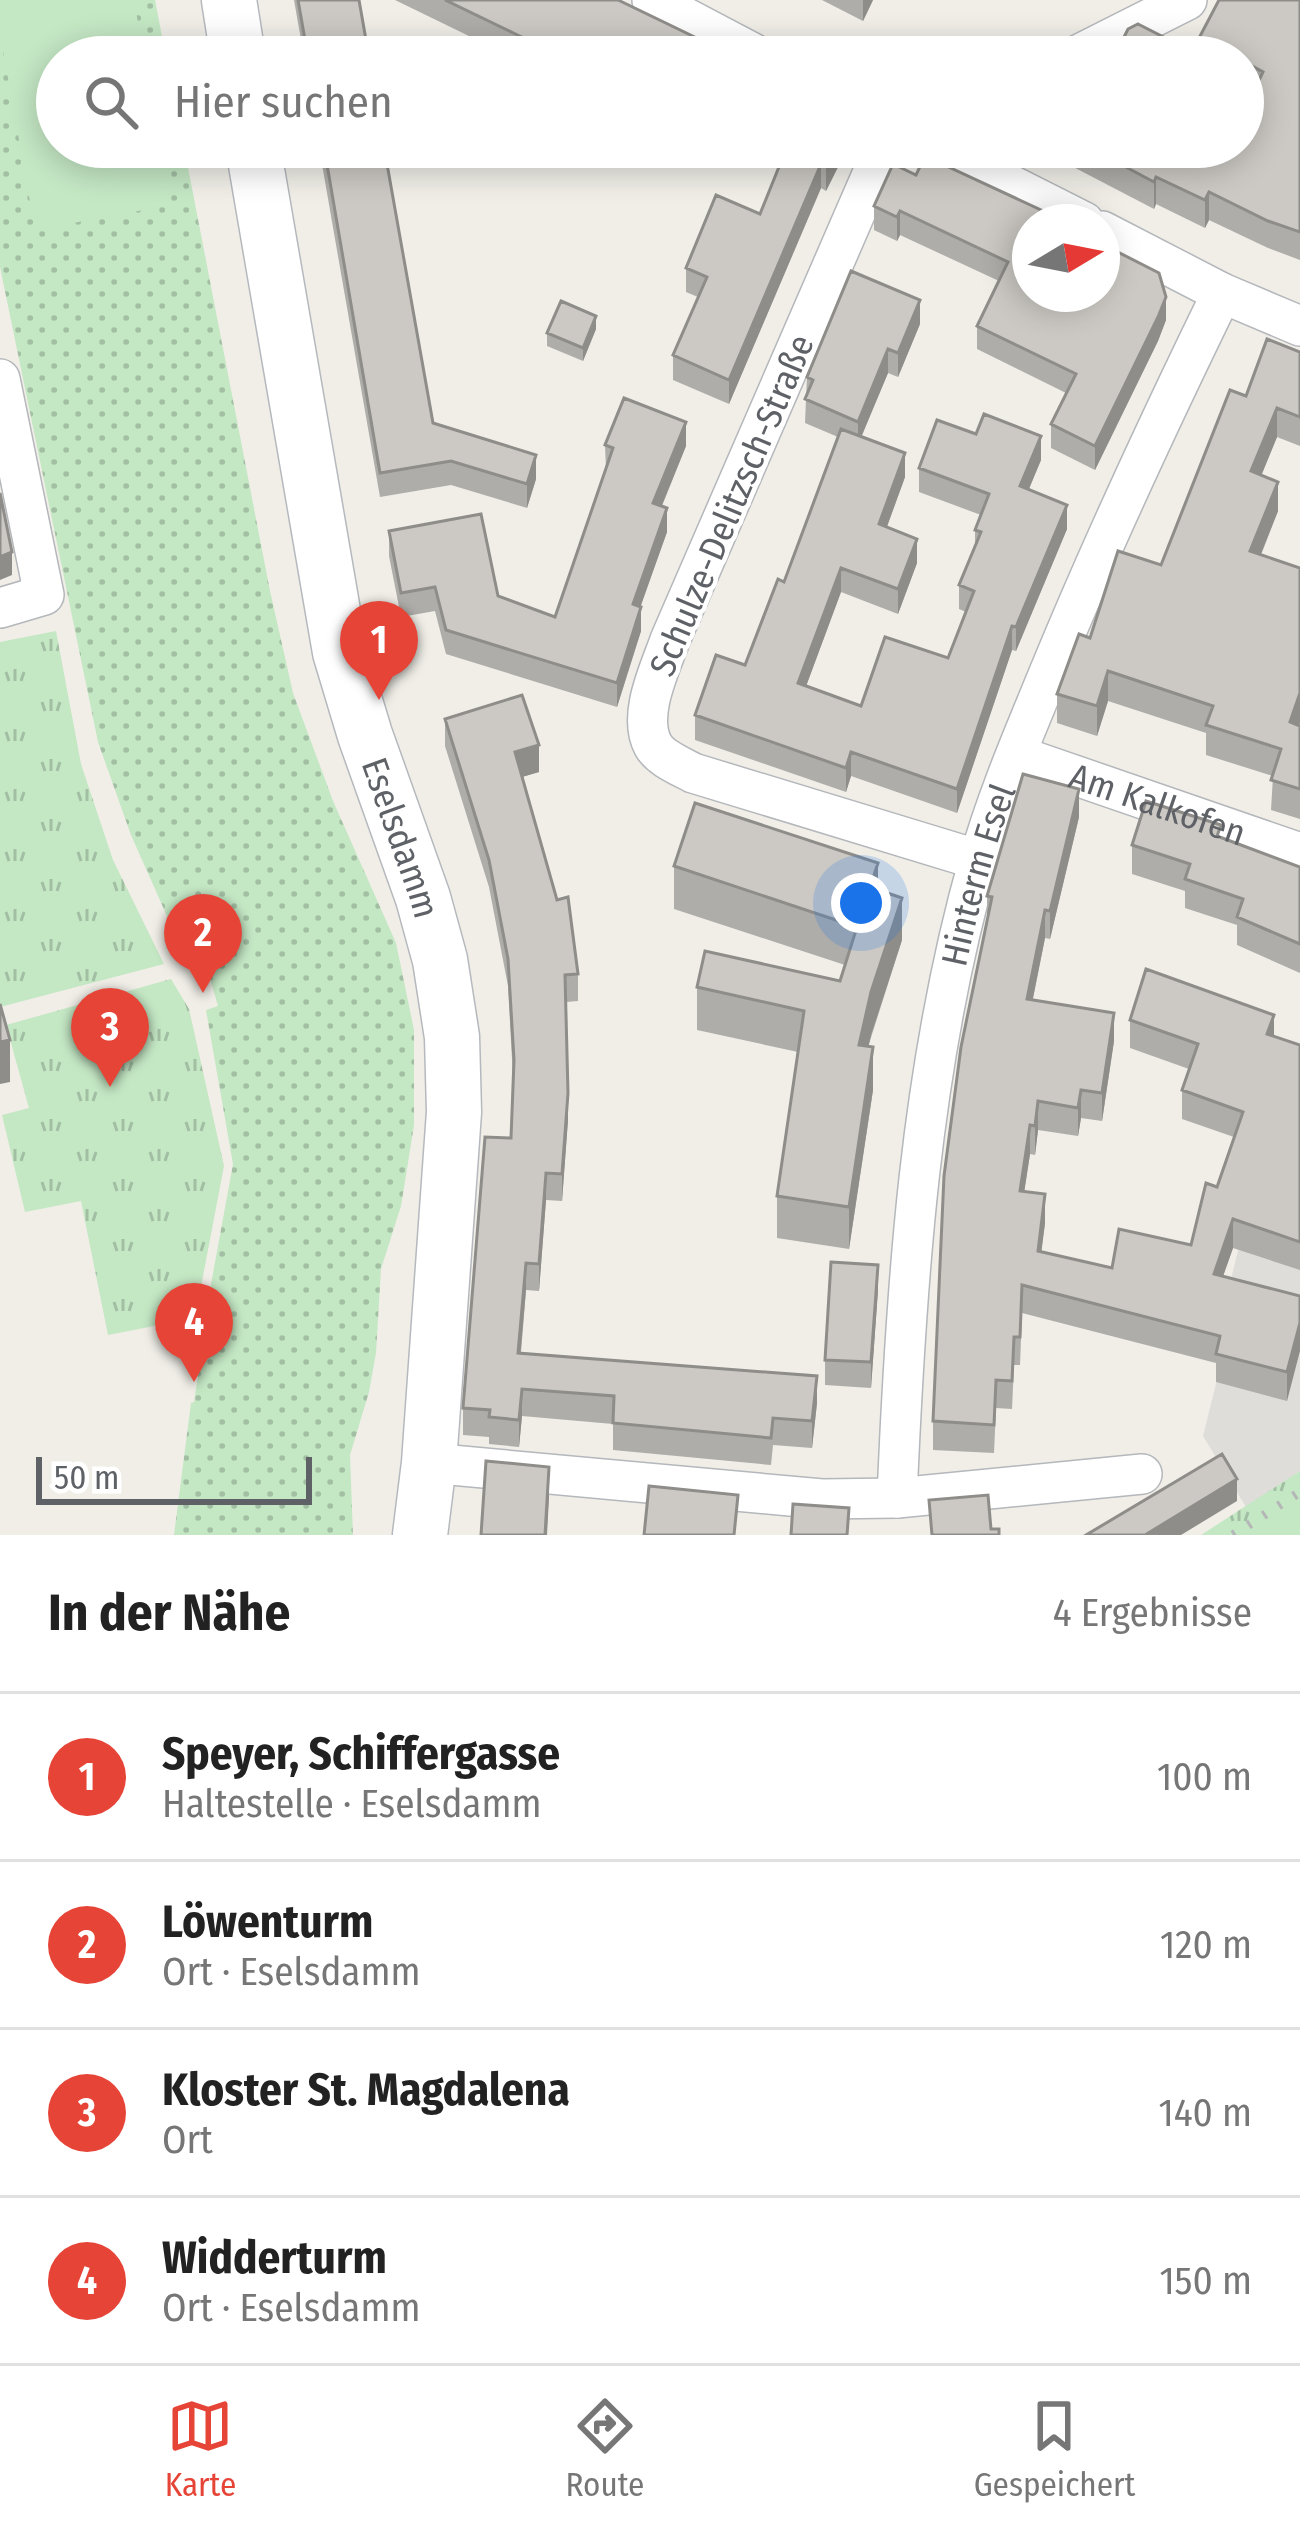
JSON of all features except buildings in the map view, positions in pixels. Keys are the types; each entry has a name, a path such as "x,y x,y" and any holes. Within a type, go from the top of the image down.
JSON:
{"street":[{"path":"229,0 235,36"},
{"path":"652,0 720,36"},
{"path":"1116,36 1187,0"},
{"name":"Eselsdamm","path":"257,168 340,652 423,898 440,960 452,1037 454,1112 420,1535"},
{"name":"Schulze-Delitzsch-Straße","path":"875,168 670,640 652,691 649,722 653,745 693,773 979,860"},
{"path":"1000,168 1056,204"},
{"path":"1120,240 1222,293 1300,326"},
{"name":"Hinterm Esel","path":"897,1498 903,1359 921,1173 949,998 979,860 1016,754 1136,471 1222,293"},
{"path":"0,379 9,458 44,595 0,608"},
{"name":"Am Kalkofen","path":"1016,754 1300,853"},
{"path":"429,1463 822,1498 897,1498 1142,1474"}],"shaded area":[{"path":"1300,1119 1300,1471 1246,1507 1203,1436 1239,1291 1229,1287 1246,1219"}],"green space":[{"path":"0,0 155,0 162,36 36,36 36,168 188,168 293,693 333,801 396,943 414,1030 414,1125 401,1206 381,1269 369,1392 350,1455 353,1535 174,1535 197,1361 233,1164 206,1010 218,1006 209,975 195,979 131,835 98,742 0,267"},
{"path":"0,0 134,0 140,36 36,36 36,168 164,168 171,205 35,230 0,33"},
{"path":"56,631 81,764 113,860 164,964 0,1007 0,642"},
{"path":"171,979 189,1009 224,1166 195,1318 108,1335 81,1201 25,1212 2,1115 29,1108 6,1025"},
{"path":"1300,1471 1300,1535 1201,1535"}],"railway":[{"path":"1233,1535 1300,1492"}],"place":[{"name":"Speyer, Schiffergasse","path":"379,700"},
{"name":"Löwenturm","path":"203,993"},
{"name":"Kloster St. Magdalena","path":"110,1087"},
{"name":"Widderturm","path":"194,1382"}]}
